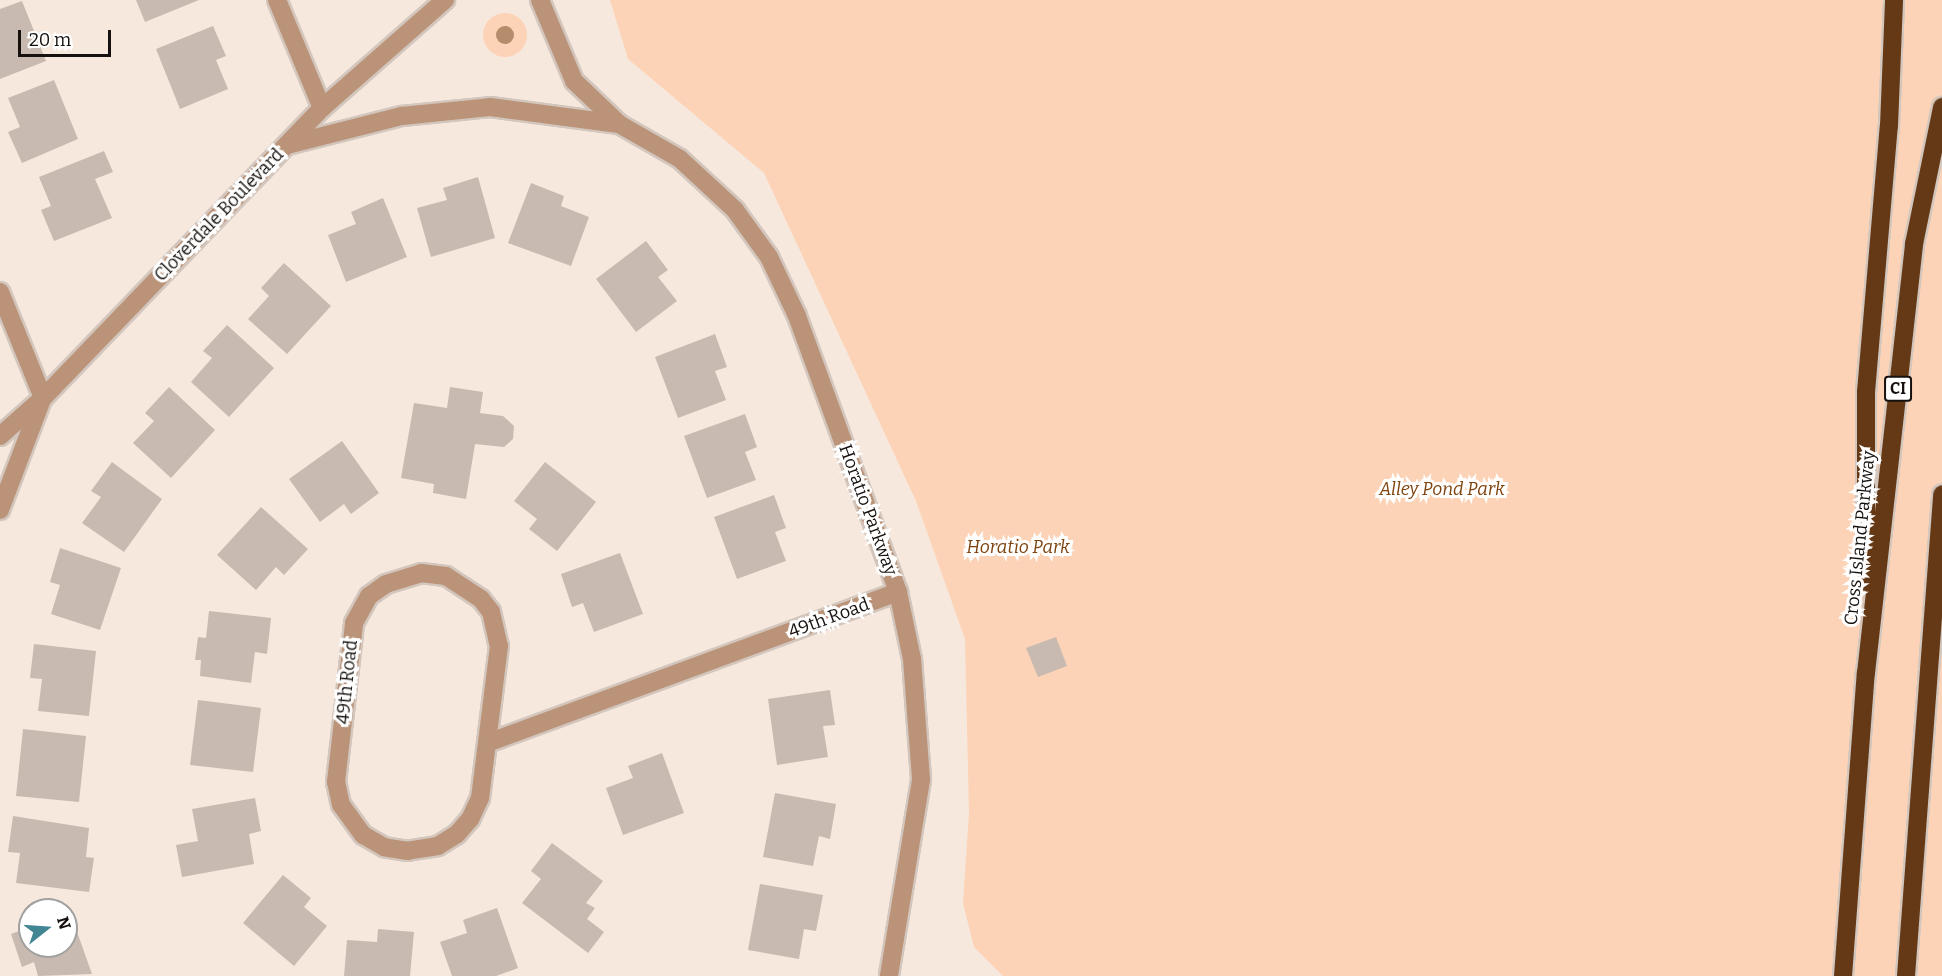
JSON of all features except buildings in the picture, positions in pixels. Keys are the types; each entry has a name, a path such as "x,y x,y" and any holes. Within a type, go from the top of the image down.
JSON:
{"highway":[{"path":"1866,673 1866,392 1889,117 1894,0"},
{"name":"Cross Island Parkway","path":"1843,976 1866,673 1914,244 1942,107"},
{"path":"1906,976 1929,625 1942,494"}],"street":[{"path":"278,0 322,108"},
{"name":"Cloverdale Boulevard","path":"0,436 43,398 322,108 445,0"},
{"name":"Horatio Parkway","path":"540,0 574,81 619,124 680,159 735,210 769,257 797,316 898,592 912,659 921,780 889,976"},
{"name":"Horatio Parkway","path":"286,146 402,116 490,107 619,124"},
{"path":"0,292 43,398 0,510"},
{"name":"49th Road","path":"421,573 446,576 464,584 491,612 499,646 490,742 480,798 470,819 457,834 438,846 408,851 384,847 363,835 348,819 336,782 354,623 369,597 386,584 421,573"},
{"name":"49th Road","path":"490,742 898,592"}],"green space":[{"name":"Alley Pond Park","path":"610,0 1942,0 1942,976 1003,976 974,947 963,903 969,814 965,639 916,501 764,173 628,59"},
{"path":"505,13 521,19 527,35 521,51 505,57 489,51 483,35 489,19"}],"park label":[{"name":"Horatio Park","path":"1018,547"}]}
